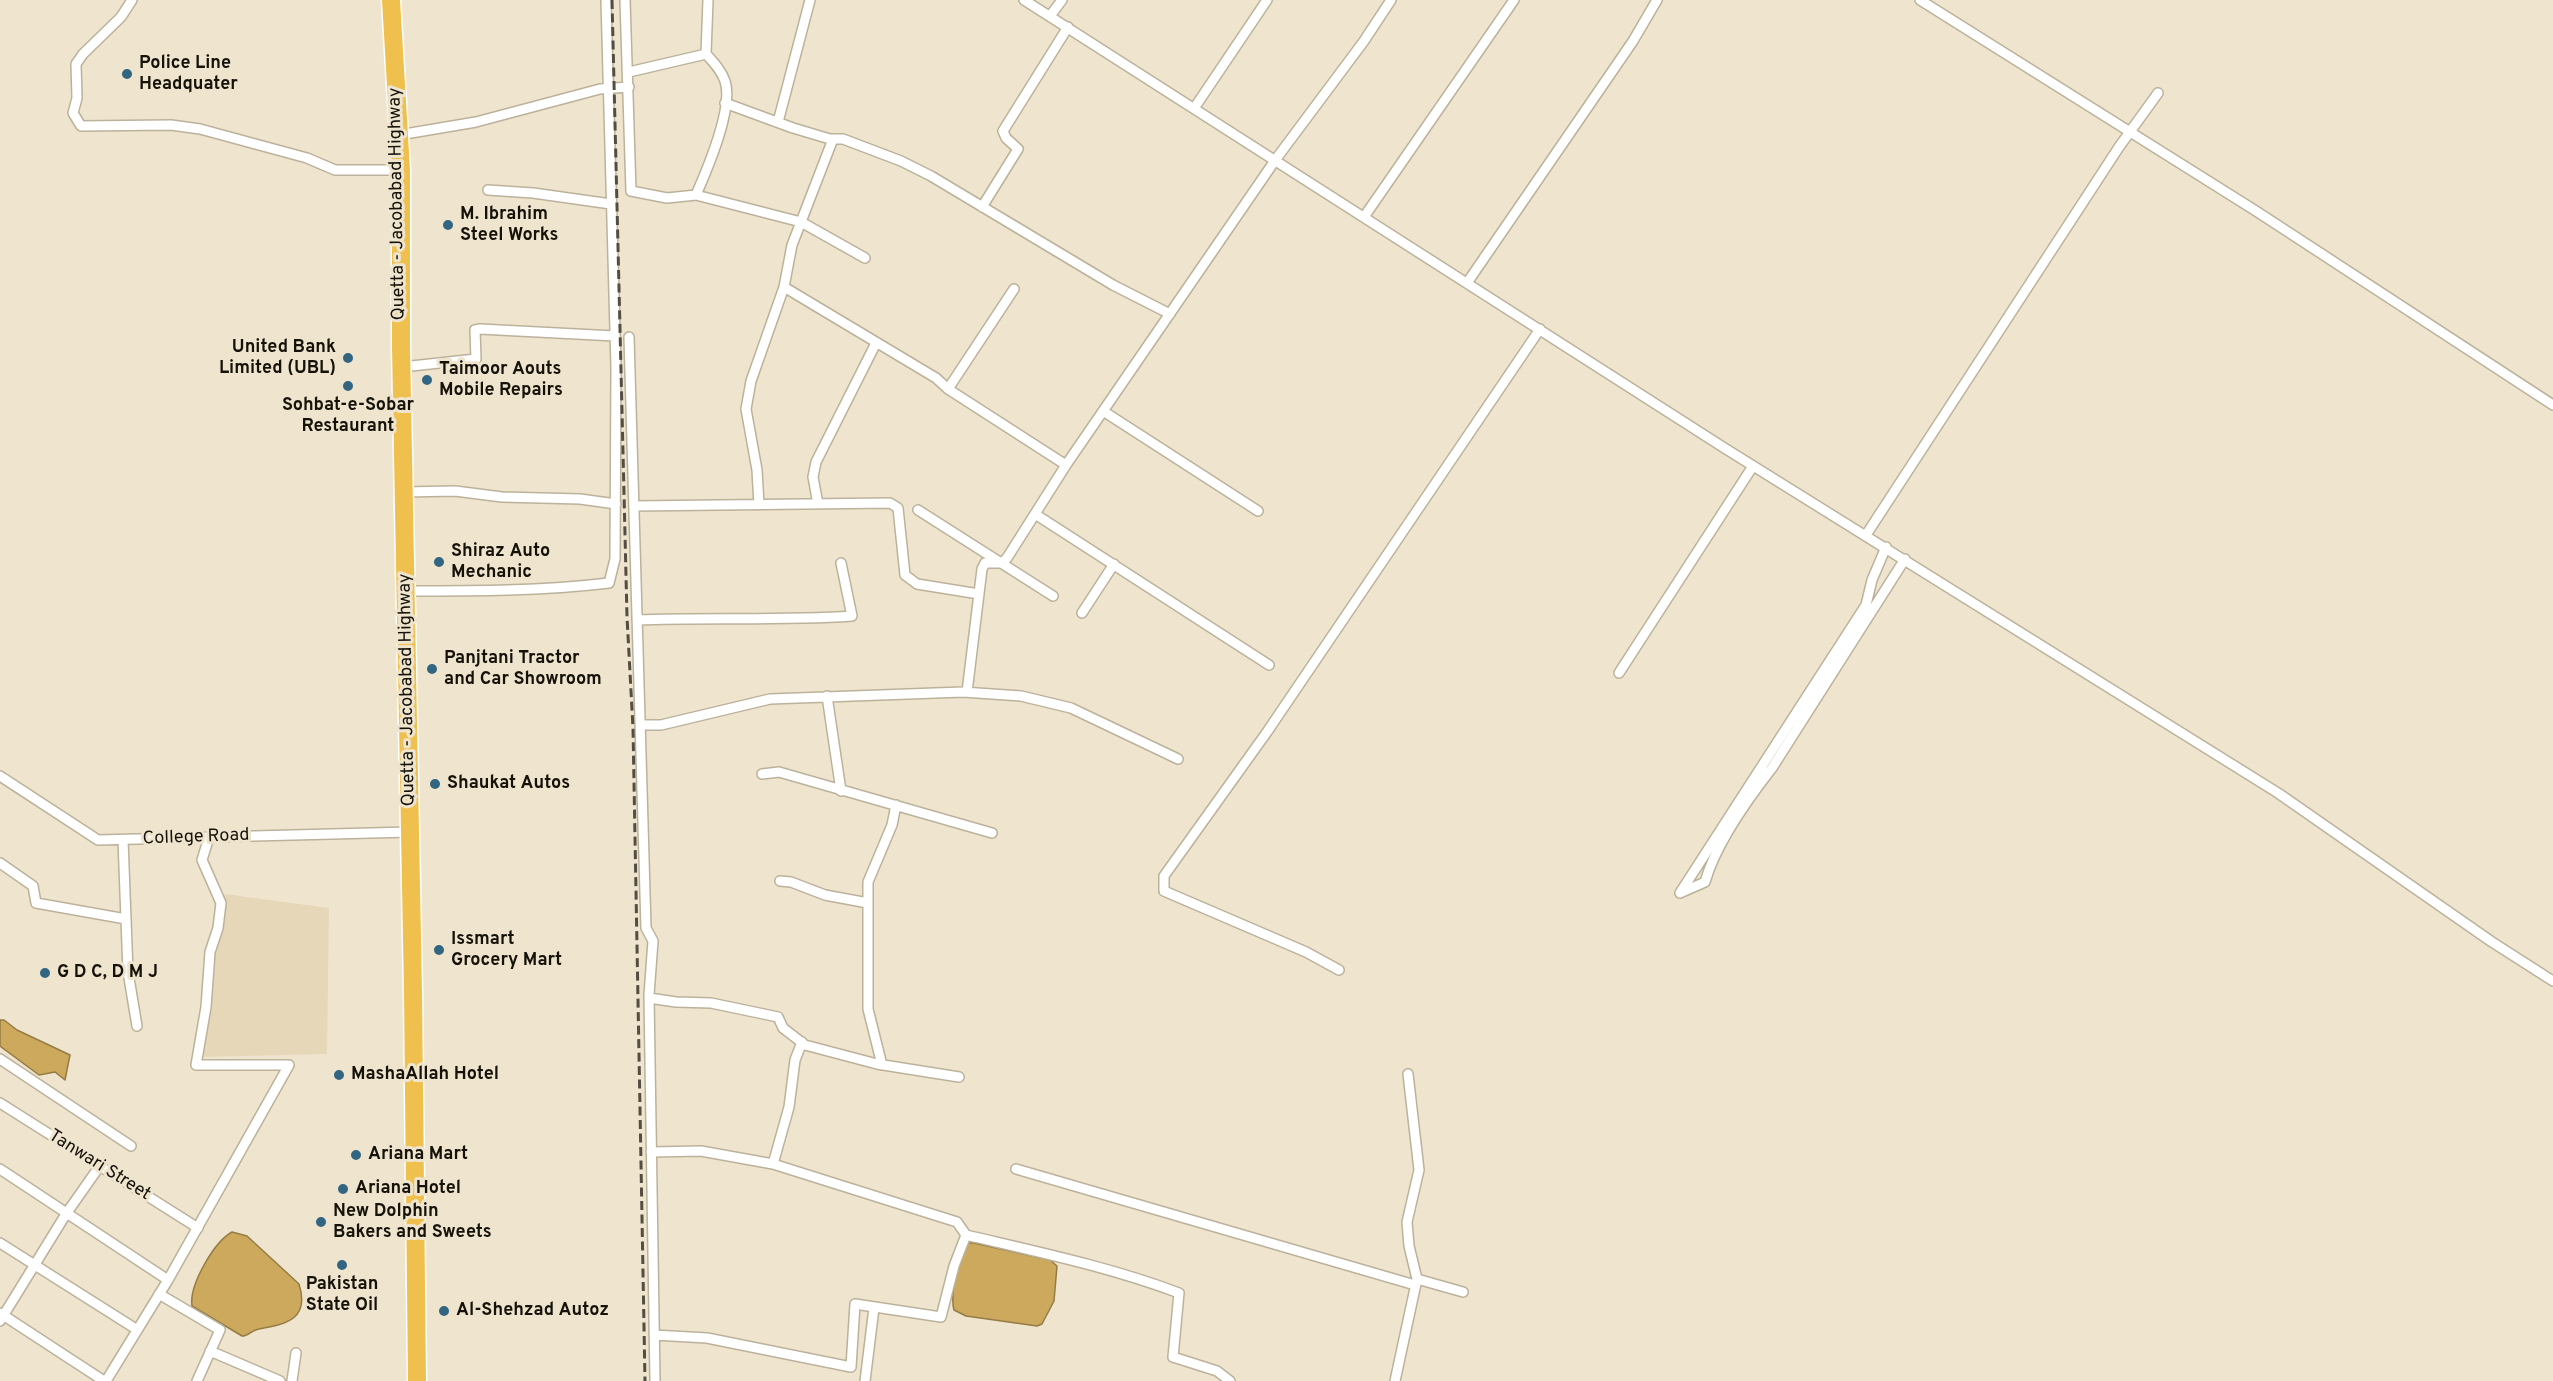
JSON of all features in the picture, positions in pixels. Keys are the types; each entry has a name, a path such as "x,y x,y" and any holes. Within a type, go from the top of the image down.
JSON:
{"highway":[{"name":"Quetta - Jacobabad Highway","path":"391,0 401,170 417,1381"}],"street":[{"path":"132,0 121,17 82,54 76,64 77,98 73,112 81,126 171,125 200,129 307,158 335,170 401,170"},
{"path":"406,591 512,591 609,583 615,559 616,504 615,336 606,0"},
{"path":"626,0 631,191 667,198 696,195 801,222 865,258"},
{"path":"696,195 710,163 725,114 726,84 720,69 706,54 708,0"},
{"path":"778,122 810,0"},
{"path":"1024,0 1195,107 1753,466 2278,793 2492,942 2553,981"},
{"path":"1050,16 1062,0"},
{"path":"1195,107 1267,0"},
{"path":"1002,563 1066,465 1276,159 1364,41 1391,0"},
{"path":"1364,217 1514,0"},
{"path":"1467,283 1633,41 1657,0"},
{"path":"1920,0 2131,132 2553,405"},
{"path":"982,207 1018,148 1006,138 1004,131 1068,27"},
{"path":"628,72 706,54"},
{"path":"399,135 476,122 600,89 629,87"},
{"path":"1866,535 2158,93"},
{"path":"725,103 833,139 843,139 901,161 1113,285 1170,314"},
{"path":"759,505 757,470 746,409 751,381 784,287 792,245 833,139"},
{"path":"488,190 533,193 611,204"},
{"path":"784,287 936,378 948,389 1066,465"},
{"path":"948,389 1014,289"},
{"path":"402,367 476,359 475,330 480,329 615,336"},
{"path":"1339,970 1306,952 1164,891 1164,876 1267,732 1540,329"},
{"path":"629,337 646,928 652,941 649,998 655,1381"},
{"path":"818,504 813,477 816,462 876,344"},
{"path":"1103,411 1258,512"},
{"path":"1619,673 1753,466"},
{"path":"404,492 455,491 502,497 580,499 616,504"},
{"path":"633,506 890,503 898,508 905,575 917,584 979,594"},
{"path":"918,510 1053,596"},
{"path":"1035,514 1269,665"},
{"path":"1886,547 1872,580 1866,605 1680,892 1705,882 1710,864 1755,790 1772,768 1905,559"},
{"path":"637,620 707,617 797,620 852,616 841,563"},
{"path":"967,692 979,594 986,563 1002,563"},
{"path":"1082,613 1114,564"},
{"path":"640,725 662,725 770,699 967,692 1021,696 1071,708 1178,759"},
{"path":"826,696 841,791"},
{"path":"762,774 779,772 992,833"},
{"name":"College Road","path":"0,776 98,840 410,832"},
{"path":"882,1065 868,1009 868,882 892,825 896,805"},
{"path":"99,1167 1,1316 105,1381 168,1280 289,1065 196,1065 206,1008 210,952 218,928 221,903 202,860 209,837"},
{"path":"123,840 128,972 136,1026"},
{"path":"0,863 33,885 36,903 126,919"},
{"path":"780,881 791,882 825,895 868,903"},
{"path":"649,998 676,1002 711,1003 778,1017 783,1028 805,1046 882,1065 959,1077"},
{"path":"773,1164 789,1107 795,1060 802,1042"},
{"path":"0,1059 131,1146"},
{"path":"1395,1381 1416,1282 1407,1222 1419,1170 1408,1074"},
{"name":"Tanwari Street","path":"0,1103 198,1228"},
{"path":"651,1152 700,1151 773,1164 957,1222 966,1235 1143,1280 1179,1293 1173,1357 1217,1371 1230,1381"},
{"path":"0,1169 168,1280"},
{"path":"1016,1169 1416,1282 1463,1292"},
{"path":"654,1335 707,1338 851,1368 855,1304 941,1317 954,1266 966,1235"},
{"path":"0,1243 136,1329"},
{"path":"159,1294 220,1330 197,1381"},
{"path":"865,1381 874,1308"},
{"path":"210,1350 280,1381"},
{"path":"292,1381 296,1353"}],"shaded area":[{"path":"225,894 329,908 327,1054 198,1057"},
{"path":"0,1020 70,1055 65,1080 55,1072 39,1075 0,1046"},
{"path":"232,1232 247,1236 299,1284 302,1296 301,1305 294,1318 242,1336 192,1306 194,1287 204,1265 218,1245"},
{"path":"968,1243 1050,1260 1057,1266 1054,1301 1042,1324 1037,1326 966,1316 954,1310 953,1295 956,1275 964,1248"}],"railway":[{"path":"612,0 627,617 633,728 645,1381"}],"place":[{"name":"Police Line Headquater","path":"127,74"},
{"name":"M. Ibrahim Steel Works","path":"448,225"},
{"name":"United Bank Limited (UBL)","path":"348,358"},
{"name":"Taimoor Aouts Mobile Repairs","path":"427,380"},
{"name":"Sohbat-e-Sobar Restaurant","path":"348,386"},
{"name":"Shiraz Auto Mechanic","path":"439,562"},
{"name":"Panjtani Tractor and Car Showroom","path":"432,669"},
{"name":"Shaukat Autos","path":"435,784"},
{"name":"Issmart Grocery Mart","path":"439,950"},
{"name":"G D C, D M J","path":"45,973"},
{"name":"MashaAllah Hotel","path":"339,1075"},
{"name":"Ariana Mart","path":"356,1155"},
{"name":"Ariana Hotel","path":"343,1189"},
{"name":"New Dolphin Bakers and Sweets","path":"321,1222"},
{"name":"Pakistan State Oil","path":"342,1265"},
{"name":"Al-Shehzad Autoz","path":"444,1311"}]}
